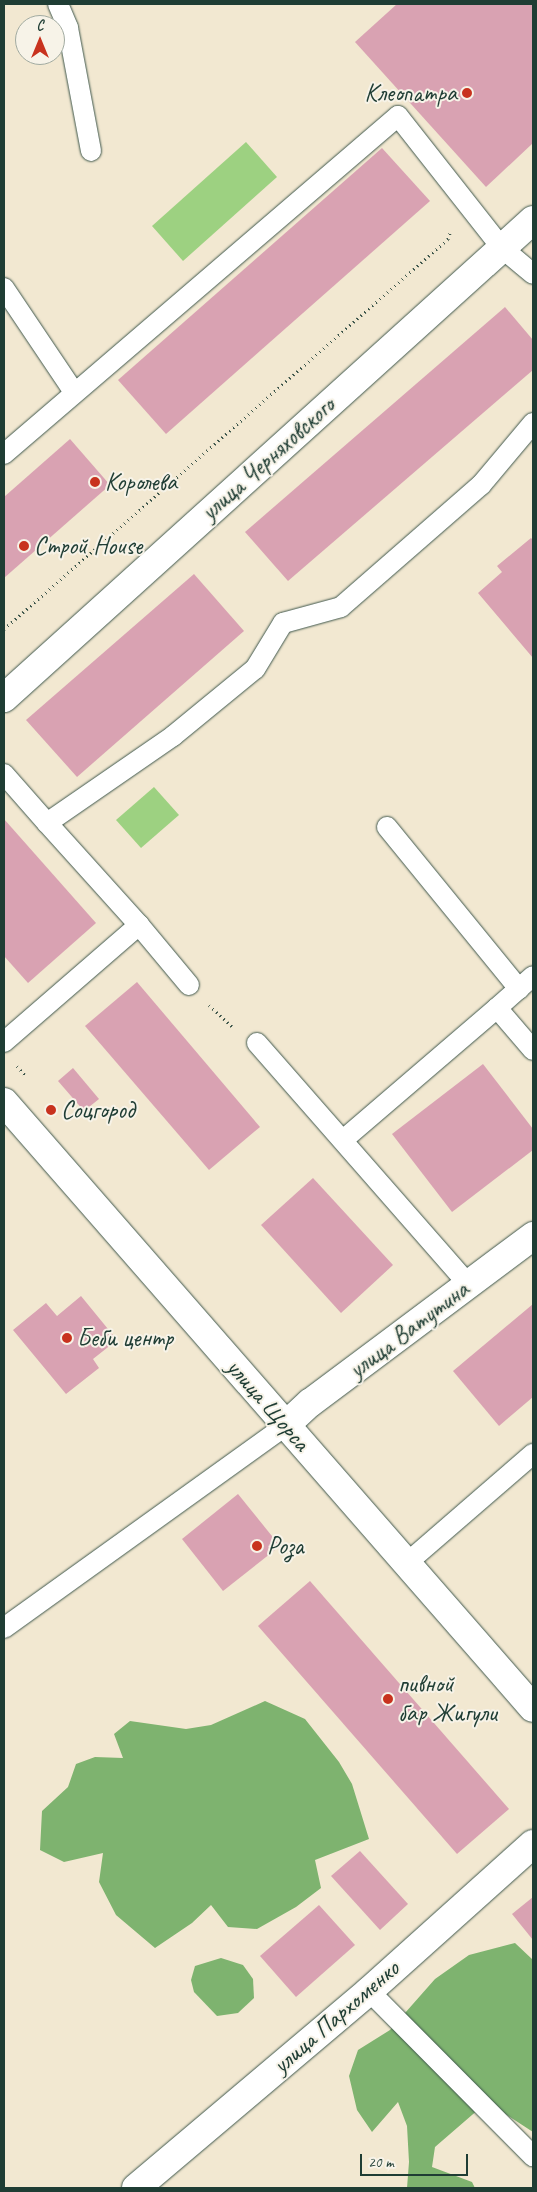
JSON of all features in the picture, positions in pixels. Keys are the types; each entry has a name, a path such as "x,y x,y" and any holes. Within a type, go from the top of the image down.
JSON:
{"street":[{"name":"улица Черняховского","path":"4,698 533,220"},
{"name":"улица Щорса","path":"4,1102 533,1708"},
{"name":"улица Ватутина","path":"286,1425 310,1403 533,1236"},
{"name":"улица Пархоменко","path":"136,2188 368,1991 533,1844"}],"lane":[{"path":"58,4 68,28 91,152"},
{"path":"4,454 398,116 502,248 533,274"},
{"path":"4,288 74,392"},
{"path":"46,823 173,736 255,669 283,623 341,607 481,485 533,423"},
{"path":"4,774 139,925 189,985"},
{"path":"343,1140 526,982 387,827"},
{"path":"4,1042 139,925"},
{"path":"497,1008 533,1050"},
{"path":"258,1043 469,1285"},
{"path":"4,1628 286,1425"},
{"path":"407,1563 533,1454"},
{"path":"368,1991 533,2156"}],"path":[{"path":"4,629 448,239 463,199"},
{"path":"189,985 224,1021 258,1043"}],"green space":[{"path":"246,142 277,177 183,261 152,226"},
{"path":"154,787 179,815 141,848 116,820"},
{"path":"265,1701 305,1719 339,1762 352,1784 369,1839 315,1860 321,1888 296,1907 257,1929 228,1927 211,1905 192,1923 155,1948 116,1915 99,1882 103,1853 64,1862 40,1850 42,1811 68,1787 76,1764 95,1757 123,1758 114,1734 130,1721 186,1729 211,1725"},
{"path":"515,1943 533,1960 533,2132 487,2102 435,2147 432,2167 472,2182 475,2188 407,2188 409,2162 407,2126 398,2102 372,2132 357,2110 349,2076 358,2050 390,2030 435,1979 469,1955"},
{"path":"221,1958 243,1965 253,1979 254,1998 238,2013 217,2016 194,1992 191,1980 195,1966"}],"building":[{"name":"Клеопатра","path":"397,4 533,4 533,143 486,187 355,42"},
{"path":"382,148 430,201 166,434 118,380"},
{"path":"505,307 533,340 533,370 288,581 245,532"},
{"path":"70,439 110,485 4,578 4,497"},
{"path":"531,538 533,540 533,658 478,593 502,572 497,566"},
{"path":"194,574 244,631 77,777 26,720"},
{"path":"4,819 96,923 28,983 4,956"},
{"path":"137,982 260,1127 209,1170 85,1026"},
{"path":"483,1064 533,1129 533,1150 452,1212 392,1134"},
{"path":"73,1068 99,1099 84,1111 58,1081"},
{"path":"313,1178 393,1265 341,1313 261,1225"},
{"path":"81,1296 117,1340 93,1359 99,1368 66,1394 13,1330 46,1303 57,1316"},
{"path":"533,1304 533,1397 499,1426 453,1371"},
{"path":"238,1494 280,1546 223,1591 182,1539"},
{"path":"310,1581 509,1809 457,1854 258,1626"},
{"path":"360,1851 408,1904 380,1930 331,1876"},
{"path":"533,1897 533,1940 512,1914"},
{"path":"319,1905 355,1945 296,1997 260,1956"}],"place":[{"name":"Клеопатра","path":"467,93"},
{"name":"Королева","path":"95,482"},
{"name":"Строй House","path":"24,546"},
{"name":"Соцгород","path":"51,1110"},
{"name":"Беби центр","path":"67,1338"},
{"name":"Роза","path":"257,1546"},
{"name":"пивной бар Жигули","path":"388,1699"}]}
